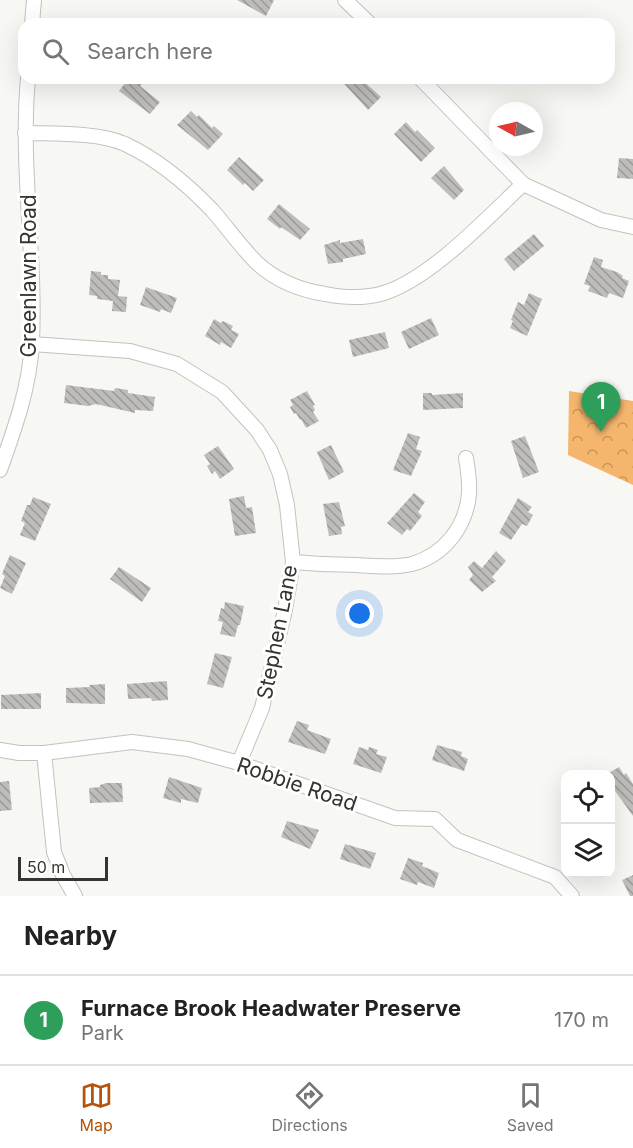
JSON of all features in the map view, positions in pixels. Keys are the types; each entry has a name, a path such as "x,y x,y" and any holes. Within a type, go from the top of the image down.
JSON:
{"street":[{"path":"32,18 34,0"},
{"path":"345,0 364,18"},
{"name":"Greenlawn Road","path":"0,470 22,407 32,344 32,262 25,134 28,84"},
{"path":"426,84 523,184 601,220 633,227"},
{"path":"25,134 67,134 109,139 125,144 162,166 189,188 211,209 256,262 272,276 311,292 346,298 382,294 403,286 423,273 482,223 523,184"},
{"name":"Stephen Lane","path":"32,344 130,351 177,364 222,392 257,430 270,450 280,474 287,505 293,562 285,610 262,708 239,763"},
{"path":"293,562 319,565 387,566 411,564 430,556 457,532 464,516 469,495 466,458"},
{"name":"Robbie Road","path":"0,750 44,753 132,742 188,748 239,763 395,818 435,819 457,840 555,876 572,896"},
{"path":"44,753 54,852 75,896"}],"green space":[{"path":"569,391 633,401 633,485 568,455"}],"building":[{"path":"237,0 274,0 266,16"},
{"path":"124,84 142,84 140,86 160,102 150,114 119,91"},
{"path":"344,84 367,84 381,97 368,110"},
{"path":"191,111 223,134 208,150 177,125"},
{"path":"406,122 435,148 421,162 394,134"},
{"path":"239,157 264,180 253,191 227,170"},
{"path":"619,158 633,159 633,179 617,178"},
{"path":"444,166 464,190 454,200 431,178"},
{"path":"279,204 310,229 300,240 267,219"},
{"path":"534,234 544,246 514,271 504,259"},
{"path":"363,239 366,254 343,259 343,262 328,264 324,245 340,240 340,243"},
{"path":"594,257 603,260 601,267 617,272 629,281 623,298 609,293 607,298 588,291 590,286 584,284"},
{"path":"91,271 108,275 108,279 120,280 118,296 127,297 126,312 112,311 113,301 97,299 97,296 89,295"},
{"path":"146,287 177,298 171,313 140,305"},
{"path":"529,293 542,299 527,336 510,328 518,302 524,305"},
{"path":"431,318 439,335 409,349 401,332"},
{"path":"214,319 233,326 231,330 239,334 231,348 221,342 220,345 205,336"},
{"path":"385,332 389,348 353,357 349,340"},
{"path":"66,385 114,391 115,388 128,390 128,393 155,397 153,411 135,410 135,413 96,404 88,406 64,403"},
{"path":"307,391 315,405 313,412 319,421 306,428 290,407 293,405 290,400"},
{"path":"423,393 432,393 432,395 463,393 463,408 423,410"},
{"path":"408,433 420,437 416,449 422,451 411,476 393,470"},
{"path":"525,436 539,472 523,478 511,441"},
{"path":"331,445 344,472 329,480 317,452"},
{"path":"218,446 234,469 220,479 215,471 212,474 207,466 210,464 204,455"},
{"path":"414,493 425,502 418,512 422,516 410,531 407,529 402,535 387,523"},
{"path":"244,496 246,508 252,507 256,533 235,536 229,499"},
{"path":"33,497 51,504 35,541 20,535 25,523 21,521"},
{"path":"518,498 532,507 528,512 533,515 527,526 522,524 511,540 499,533"},
{"path":"339,502 345,526 341,527 342,534 329,536 323,504"},
{"path":"496,551 506,561 492,577 496,581 482,592 469,580 473,575 468,567 474,561 482,568"},
{"path":"10,555 26,563 12,594 0,588 5,576 2,574"},
{"path":"119,567 151,588 142,602 110,579"},
{"path":"225,602 244,606 235,637 220,634 223,622 218,621"},
{"path":"215,653 232,657 223,688 207,684"},
{"path":"167,681 168,700 128,699 127,684"},
{"path":"105,684 105,704 66,703 66,688"},
{"path":"41,693 41,709 1,709 1,695"},
{"path":"297,721 309,725 307,730 331,739 325,754 288,742"},
{"path":"437,745 462,752 461,756 468,759 464,771 432,760"},
{"path":"359,747 378,750 376,754 387,757 381,773 353,764"},
{"path":"619,767 633,784 633,816 615,791 614,770"},
{"path":"169,777 202,788 198,803 181,799 181,803 163,798"},
{"path":"9,781 12,810 0,811 0,782"},
{"path":"106,783 122,783 123,802 90,803 89,788 100,787"},
{"path":"287,821 319,830 310,849 281,837"},
{"path":"345,844 376,853 370,869 340,859"},
{"path":"408,858 423,863 422,866 439,873 434,888 400,879"},
{"path":"633,875 633,896 630,896 622,880"}],"place":[{"name":"Furnace Brook Headwater Preserve","path":"601,432"}]}
